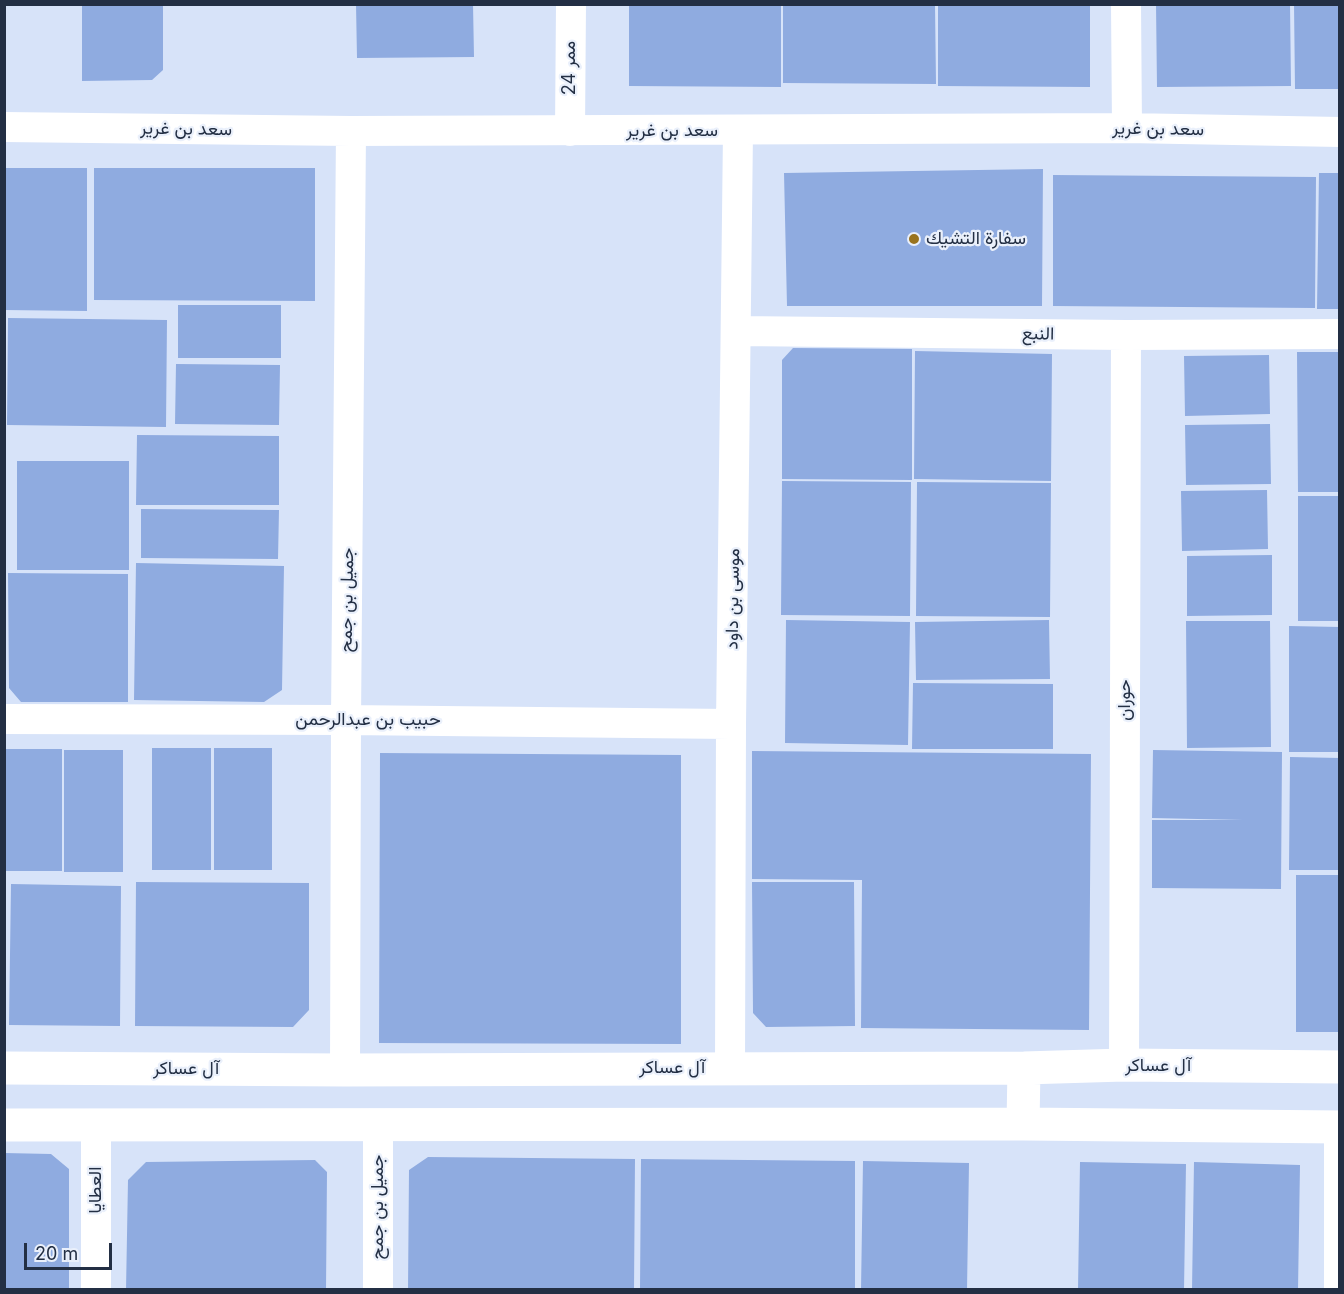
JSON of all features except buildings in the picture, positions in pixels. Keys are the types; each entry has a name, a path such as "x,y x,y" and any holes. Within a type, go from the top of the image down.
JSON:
{"street":[{"name":"ممر 24","path":"570,130 571,4"},
{"path":"1126,4 1127,128"},
{"name":"سعد بن غرير","path":"4,127 351,131 1127,128 1340,132"},
{"name":"جميل بن جمح","path":"345,1070 351,131"},
{"name":"موسى بن داود","path":"730,1068 731,724 738,131"},
{"name":"النبع","path":"737,331 1126,335 1340,334"},
{"name":"حوران","path":"1124,1065 1126,335"},
{"name":"حبيب بن عبدالرحمن","path":"4,719 731,724"},
{"name":"آل عساكر","path":"4,1068 345,1070 1024,1068 1124,1065 1340,1067"},
{"path":"1023,1124 1024,1068"},
{"path":"4,1125 1023,1124 1339,1127 1339,1290"},
{"name":"جميل بن جمح","path":"378,1125 378,1290"},
{"name":"العطايا","path":"96,1126 96,1290"}],"place":[{"name":"سفارة التشيك","path":"914,239"}]}
